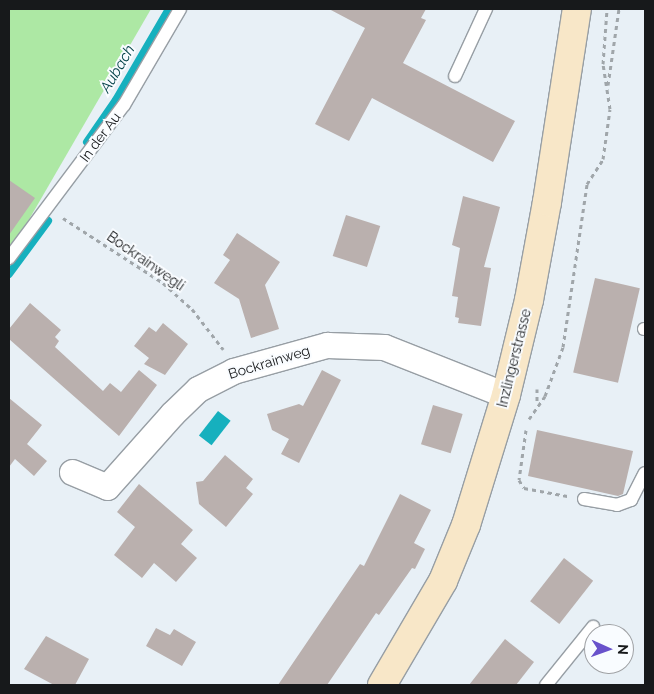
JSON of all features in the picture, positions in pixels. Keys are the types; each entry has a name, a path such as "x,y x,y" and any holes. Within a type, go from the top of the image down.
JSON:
{"street":[{"name":"Inzlingerstrasse","path":"382,685 443,581 466,525 506,395 544,220 577,9"},
{"name":"Bockrainweg","path":"72,472 107,488 172,414 198,389 233,371 327,345 358,344 410,355 506,395"}],"lane":[{"name":"In der Au","path":"9,258 124,106 180,9"},
{"path":"455,76 486,9"},
{"path":"584,499 617,505 630,500 645,473"},
{"path":"546,685 584,638"}],"path":[{"path":"584,499 524,488 519,480 527,422 545,396 563,347 587,184 604,159 610,109 603,64 607,9"},
{"path":"607,90 619,9"},
{"name":"Bockrainwegli","path":"48,208 163,283 192,309 218,340 233,371"}],"green space":[{"path":"9,9 151,9 9,254"}],"water":[{"path":"218,411 231,421 212,445 199,435"}],"building":[{"path":"329,9 426,9 421,18 426,20 403,63 515,121 493,162 372,98 349,141 315,124 365,28"},
{"path":"9,180 35,198 9,235"},
{"path":"463,196 500,207 484,267 491,268 481,326 458,323 459,318 455,317 458,297 452,296 460,248 452,245"},
{"path":"346,215 380,226 367,267 333,256"},
{"path":"237,233 280,262 265,285 279,329 251,338 239,299 214,283 230,260 223,255"},
{"path":"595,278 640,288 618,383 573,373"},
{"path":"30,303 61,330 55,337 59,341 55,347 103,391 110,383 121,392 139,370 157,385 119,436 9,339 9,329"},
{"path":"163,323 188,344 165,375 144,364 149,358 134,346 149,327 156,332"},
{"path":"322,370 341,380 299,463 281,454 289,439 272,430 267,414 299,404 303,406"},
{"path":"9,398 42,425 27,444 47,461 34,476 15,459 9,467"},
{"path":"433,405 463,414 451,453 421,444"},
{"path":"537,430 633,451 623,494 618,496 528,476"},
{"path":"225,455 253,479 246,488 253,494 226,527 199,504 196,482 203,481"},
{"path":"139,484 193,530 181,544 197,558 176,582 154,563 142,578 114,555 135,527 117,512"},
{"path":"400,494 431,510 414,543 425,549 415,569 412,568 379,615 376,613 327,685 278,685 360,564 364,566"},
{"path":"564,558 593,581 559,624 530,601"},
{"path":"156,628 170,635 174,629 196,642 182,666 146,646"},
{"path":"46,636 89,659 75,685 54,685 24,669"},
{"path":"505,639 534,662 516,685 469,685"}],"waterway":[{"name":"Aubach","path":"87,142 116,100 169,9"},
{"name":"Aubach","path":"9,274 48,221"}]}
